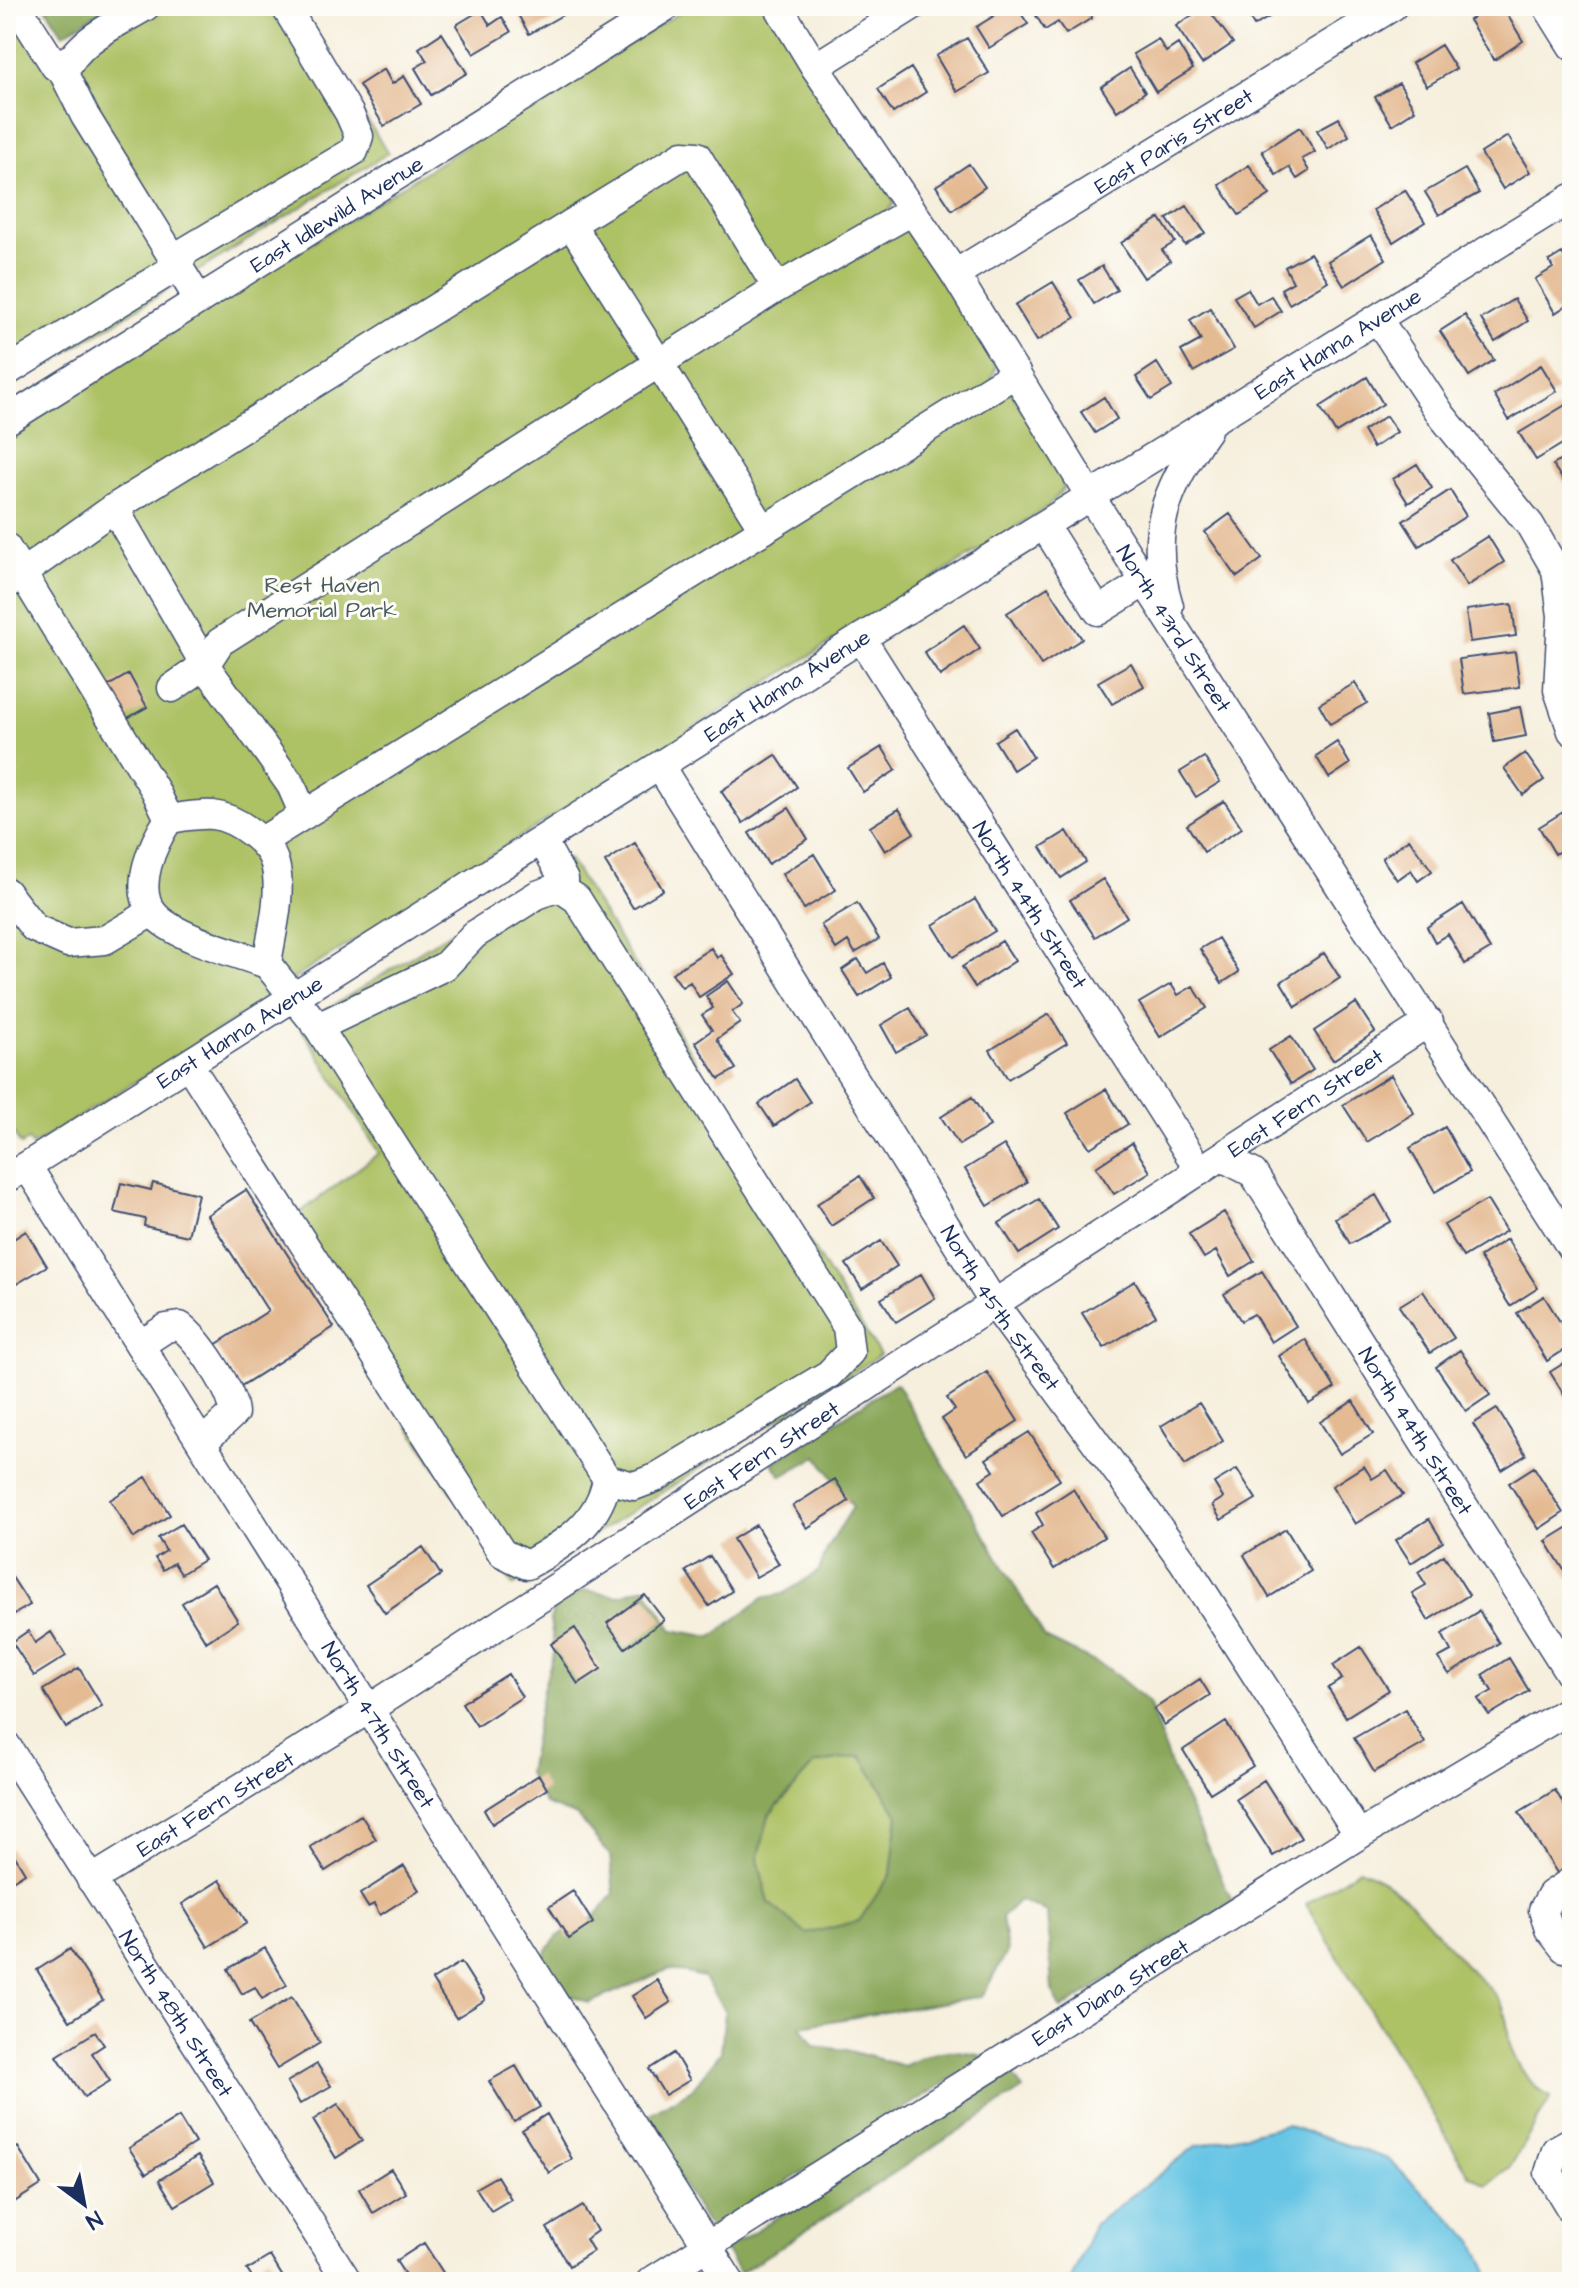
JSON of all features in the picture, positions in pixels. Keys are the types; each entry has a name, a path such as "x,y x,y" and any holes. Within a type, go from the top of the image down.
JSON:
{"street":[{"path":"17,6 55,66 146,6"},
{"path":"6,372 178,266 184,252 354,151 359,136 349,113 285,6"},
{"name":"East Idlewild Avenue","path":"6,421 667,6"},
{"name":"North 43rd Street","path":"778,6 815,67 955,274 1090,496 1572,1249"},
{"path":"815,67 912,6"},
{"name":"East Paris Street","path":"955,274 1393,6"},
{"path":"1547,6 1572,46"},
{"path":"69,59 64,74 85,116 199,300"},
{"path":"14,579 114,508 683,155 697,156 777,288"},
{"name":"East Hanna Avenue","path":"17,1173 661,768 861,638 1379,321 1572,198"},
{"path":"172,688 205,665 220,642 777,288 912,211"},
{"path":"571,224 764,530"},
{"path":"1379,321 1442,416 1530,525 1556,570 1566,639 1558,690 1572,731"},
{"path":"262,841 1016,373"},
{"path":"1176,630 1161,580 1157,535 1166,501 1184,462 1213,422"},
{"path":"114,508 205,665 291,785 304,815"},
{"path":"1044,525 1098,611 1145,582"},
{"path":"6,547 14,579 155,790 169,819"},
{"name":"North 44th Street","path":"861,638 1211,1164 1253,1173 1572,1677"},
{"name":"North 45th Street","path":"661,768 995,1305 1183,1561 1359,1835"},
{"path":"169,819 216,815 262,841 275,863 276,894 267,964"},
{"path":"169,819 153,843 148,867 146,892 152,912 175,928 267,964 318,1027 607,1479 603,1502 580,1532 527,1565 502,1553 189,1065"},
{"path":"318,1027 445,966 474,935 537,895 559,887 564,880 543,842"},
{"path":"559,887 577,899 847,1327 850,1352 829,1374 655,1478 634,1486 607,1479"},
{"path":"6,892 34,928 68,943 105,940 152,912"},
{"name":"East Fern Street","path":"91,1880 369,1709 1429,1022"},
{"name":"North 47th Street","path":"17,1173 140,1345 730,2282"},
{"path":"140,1345 166,1328 180,1326 201,1349 231,1398 234,1413 202,1443"},
{"name":"East Diana Street","path":"650,2282 1359,1835 1572,1708"},
{"name":"North 48th Street","path":"6,1745 348,2282"},
{"path":"1572,1881 1551,1895 1543,1910 1549,1929 1564,1948 1572,1950"},
{"path":"1572,2141 1556,2150 1549,2173 1572,2211"}],"green space":[{"path":"6,6 34,6 61,48 131,6 293,6 388,153 6,390"},
{"path":"45,6 110,6 63,34"},
{"name":"Rest Haven Memorial Park","path":"690,6 767,6 895,202 887,213 909,225 996,367 992,378 1010,390 1064,480 1063,489 1048,507 288,982 269,989 263,1002 32,1146 28,1140 21,1145 6,1122 6,434"},
{"path":"569,859 880,1355 513,1586 276,1222 293,1218 379,1153 300,1026"},
{"path":"896,1383 1045,1638 1109,1669 1149,1703 1169,1762 1232,1901 1061,2009 1052,1990 1047,1912 1019,1900 1002,1917 1007,1952 982,1996 801,2026 814,2046 846,2050 904,2066 943,2051 985,2057 711,2230 641,2119 692,2089 721,2052 725,2011 703,1977 669,1969 589,2003 560,1991 540,1959 558,1936 594,1918 614,1894 610,1855 577,1816 545,1804 528,1773 543,1689 555,1648 550,1621 556,1602 584,1590 617,1596 645,1587 672,1630 712,1637 763,1598 783,1594 819,1571 828,1547 853,1507 817,1456 782,1476 772,1463","holes":["861,1756 898,1815 891,1874 859,1921 806,1934 769,1903 758,1860 769,1815 815,1764"]},
{"path":"861,1756 898,1815 891,1874 859,1921 806,1934 769,1903 758,1860 769,1815 815,1764"},
{"path":"1359,1869 1376,1876 1404,1897 1493,1992 1503,2008 1516,2060 1531,2082 1551,2097 1510,2167 1487,2185 1470,2176 1306,1904"},
{"path":"1009,2071 1023,2089 740,2273 725,2250"}],"water":[{"path":"1286,2125 1388,2159 1474,2241 1489,2274 1484,2282 1070,2282 1094,2225 1196,2146"}],"building":[{"path":"513,6 562,6 566,13 529,34"},
{"path":"1010,6 1016,6 1028,24 989,48 976,27"},
{"path":"1030,6 1085,6 1092,18 1066,34 1058,22 1045,30"},
{"path":"1206,6 1233,43 1202,64 1176,26"},
{"path":"1242,6 1281,6 1283,9 1254,26"},
{"path":"1492,6 1502,6 1523,41 1494,60 1469,20"},
{"path":"481,10 490,25 502,17 511,32 474,54 456,25"},
{"path":"442,33 467,73 431,95 415,68 427,61 419,48"},
{"path":"967,38 989,73 957,92 936,56"},
{"path":"1158,39 1166,52 1178,44 1193,69 1156,92 1133,54"},
{"path":"1441,45 1456,69 1427,86 1412,63"},
{"path":"911,68 926,92 893,113 878,89"},
{"path":"1130,68 1145,92 1117,111 1101,87"},
{"path":"384,69 392,84 404,76 421,104 384,126 359,85"},
{"path":"1399,83 1415,110 1392,125 1375,97"},
{"path":"1339,118 1349,136 1328,149 1317,130"},
{"path":"1300,127 1315,152 1302,159 1309,171 1297,179 1289,167 1276,175 1262,151"},
{"path":"1508,136 1530,172 1503,189 1481,153"},
{"path":"969,164 985,187 952,210 936,186"},
{"path":"1249,165 1270,195 1239,215 1219,185"},
{"path":"1465,169 1479,193 1439,215 1425,192"},
{"path":"1405,190 1425,222 1393,242 1373,210"},
{"path":"1187,206 1205,233 1185,245 1167,219"},
{"path":"1160,218 1175,242 1162,250 1170,261 1144,278 1121,243"},
{"path":"1371,235 1386,259 1344,286 1328,261"},
{"path":"1310,253 1328,281 1289,304 1281,289 1293,282 1285,267"},
{"path":"1562,253 1572,269 1572,302 1555,313 1535,279 1553,268 1549,261"},
{"path":"1102,266 1117,290 1094,304 1079,280"},
{"path":"1053,282 1075,318 1037,341 1015,305"},
{"path":"1248,289 1257,304 1271,296 1281,311 1254,328 1234,297"},
{"path":"1514,299 1528,321 1495,342 1481,319"},
{"path":"1210,308 1234,349 1193,372 1181,351 1201,340 1190,320"},
{"path":"1465,315 1494,360 1469,376 1440,331"},
{"path":"1157,363 1172,387 1151,400 1136,377"},
{"path":"1541,365 1557,391 1509,420 1494,395"},
{"path":"1367,377 1383,404 1336,433 1320,407"},
{"path":"1104,397 1117,419 1095,433 1081,412"},
{"path":"1567,404 1572,411 1572,438 1536,460 1519,433"},
{"path":"1386,416 1397,432 1373,448 1363,431"},
{"path":"1572,453 1572,494 1553,465"},
{"path":"1417,464 1432,488 1408,503 1393,479"},
{"path":"1450,490 1466,516 1419,546 1403,521"},
{"path":"1230,514 1262,559 1237,577 1205,532"},
{"path":"1488,536 1504,562 1467,586 1450,560"},
{"path":"1048,587 1082,639 1041,665 1007,613"},
{"path":"1512,604 1516,636 1470,642 1466,610"},
{"path":"964,625 980,649 940,676 924,652"},
{"path":"1515,652 1520,687 1464,694 1459,659"},
{"path":"1131,663 1144,686 1112,704 1098,682"},
{"path":"129,674 147,707 115,725 96,693"},
{"path":"1355,683 1367,703 1330,724 1319,704"},
{"path":"1520,707 1526,736 1494,742 1489,713"},
{"path":"1015,728 1033,757 1013,770 995,741"},
{"path":"1337,742 1350,764 1329,778 1316,756"},
{"path":"882,747 896,770 863,792 848,768"},
{"path":"1525,753 1544,780 1523,795 1504,768"},
{"path":"776,755 797,787 743,823 721,791"},
{"path":"1204,757 1220,782 1196,797 1180,772"},
{"path":"1224,801 1242,828 1204,852 1187,825"},
{"path":"789,808 808,839 768,864 749,833"},
{"path":"899,809 914,833 885,851 870,827"},
{"path":"1563,812 1572,826 1572,843 1555,854 1539,827"},
{"path":"1067,831 1086,862 1061,878 1041,847"},
{"path":"1409,839 1432,871 1418,881 1411,870 1397,880 1382,858"},
{"path":"635,843 663,890 633,908 605,862"},
{"path":"814,854 836,890 804,909 782,874"},
{"path":"1103,879 1127,917 1095,937 1070,900"},
{"path":"975,899 995,931 953,957 933,925"},
{"path":"857,903 879,939 855,953 848,941 836,949 821,925"},
{"path":"1463,904 1490,949 1465,964 1448,934 1435,942 1427,927"},
{"path":"1218,938 1239,972 1222,983 1200,949"},
{"path":"1002,941 1015,961 975,987 962,967"},
{"path":"711,948 717,958 721,955 734,974 699,997 690,982 682,987 672,973"},
{"path":"1324,953 1340,978 1296,1007 1281,982"},
{"path":"858,959 867,973 883,963 891,977 859,997 842,970"},
{"path":"728,981 743,1004 732,1012 740,1023 717,1039 736,1069 719,1079 695,1042 712,1030 702,1015 713,1008 706,996"},
{"path":"1171,984 1178,995 1193,986 1207,1008 1160,1037 1139,1003"},
{"path":"1356,1003 1375,1032 1333,1060 1314,1031"},
{"path":"910,1008 926,1035 896,1052 881,1025"},
{"path":"1049,1014 1067,1043 1008,1079 990,1050"},
{"path":"1291,1036 1313,1070 1291,1084 1269,1050"},
{"path":"1391,1075 1414,1113 1367,1142 1343,1105"},
{"path":"795,1079 810,1102 774,1126 759,1104"},
{"path":"1106,1089 1128,1124 1090,1148 1067,1113"},
{"path":"972,1097 990,1126 959,1145 941,1117"},
{"path":"1445,1127 1470,1172 1435,1192 1410,1148"},
{"path":"1132,1143 1150,1172 1114,1194 1096,1167"},
{"path":"1004,1145 1027,1182 988,1206 965,1169"},
{"path":"860,1176 874,1198 831,1226 817,1204"},
{"path":"121,1183 151,1190 153,1183 198,1194 188,1236 144,1226 145,1219 114,1212"},
{"path":"246,1190 334,1327 241,1386 215,1345 268,1311 207,1215"},
{"path":"1376,1195 1391,1221 1350,1244 1335,1218"},
{"path":"1039,1199 1058,1229 1019,1254 999,1223"},
{"path":"1487,1200 1506,1231 1463,1257 1444,1225"},
{"path":"1224,1212 1254,1261 1230,1276 1216,1251 1204,1258 1189,1234"},
{"path":"26,1231 47,1266 6,1290 6,1244"},
{"path":"1507,1239 1538,1288 1510,1306 1479,1257"},
{"path":"881,1241 897,1266 862,1289 846,1264"},
{"path":"1262,1271 1296,1326 1271,1342 1254,1314 1241,1321 1224,1294"},
{"path":"921,1274 935,1298 896,1322 881,1299"},
{"path":"1135,1281 1156,1316 1104,1348 1082,1313"},
{"path":"1423,1291 1454,1338 1430,1353 1399,1306"},
{"path":"1544,1296 1572,1341 1572,1345 1547,1361 1517,1313"},
{"path":"1305,1339 1335,1388 1309,1404 1279,1356"},
{"path":"1460,1350 1490,1395 1466,1411 1436,1367"},
{"path":"1572,1358 1572,1408 1550,1372"},
{"path":"987,1372 1018,1421 966,1455 942,1419 955,1410 947,1398"},
{"path":"1353,1401 1373,1434 1340,1454 1320,1422"},
{"path":"1199,1403 1223,1441 1185,1465 1161,1426"},
{"path":"1497,1409 1526,1455 1502,1470 1473,1424"},
{"path":"1029,1432 1060,1480 1003,1516 980,1480 994,1471 986,1459"},
{"path":"1364,1466 1372,1479 1387,1470 1403,1495 1355,1524 1332,1486"},
{"path":"1534,1467 1563,1513 1539,1529 1509,1483"},
{"path":"1237,1469 1256,1499 1221,1520 1212,1505 1223,1498 1214,1483"},
{"path":"146,1477 170,1515 134,1538 110,1500"},
{"path":"835,1479 849,1501 807,1528 793,1506"},
{"path":"1073,1489 1104,1537 1054,1569 1031,1533 1043,1525 1036,1513"},
{"path":"1429,1519 1443,1542 1411,1563 1396,1540"},
{"path":"181,1524 204,1560 181,1574 174,1563 163,1570 155,1558 166,1551 158,1538"},
{"path":"756,1525 779,1564 756,1577 733,1539"},
{"path":"1572,1525 1572,1583 1546,1541"},
{"path":"1286,1529 1311,1571 1269,1597 1244,1555"},
{"path":"423,1547 441,1575 385,1613 366,1585"},
{"path":"1444,1555 1469,1595 1428,1620 1412,1593 1426,1585 1418,1572"},
{"path":"710,1556 732,1591 709,1606 686,1571"},
{"path":"6,1568 30,1605 6,1619"},
{"path":"214,1583 238,1621 206,1642 182,1603"},
{"path":"645,1595 664,1620 625,1648 607,1623"},
{"path":"1479,1611 1499,1643 1449,1674 1438,1658 1451,1651 1442,1634"},
{"path":"575,1628 601,1669 578,1684 551,1644"},
{"path":"28,1631 35,1643 51,1632 66,1656 34,1676 12,1642"},
{"path":"1361,1647 1389,1690 1346,1717 1328,1688 1342,1679 1333,1665"},
{"path":"1509,1658 1529,1691 1489,1715 1478,1699 1492,1691 1482,1675"},
{"path":"79,1668 102,1706 66,1728 43,1690"},
{"path":"508,1674 522,1697 477,1726 462,1703"},
{"path":"1200,1679 1210,1695 1164,1725 1154,1709"},
{"path":"1405,1709 1425,1743 1374,1772 1354,1738"},
{"path":"1226,1722 1253,1766 1210,1793 1183,1750"},
{"path":"539,1775 547,1789 492,1824 484,1810"},
{"path":"1264,1780 1301,1838 1273,1856 1236,1799"},
{"path":"1555,1790 1572,1818 1572,1864 1557,1873 1519,1812"},
{"path":"361,1815 376,1839 325,1871 310,1847"},
{"path":"10,1848 25,1873 6,1885 6,1851"},
{"path":"404,1866 419,1890 380,1915 374,1904 368,1907 360,1894"},
{"path":"220,1880 247,1923 208,1947 182,1904"},
{"path":"573,1891 593,1923 569,1939 549,1907"},
{"path":"265,1948 287,1985 262,1999 255,1987 242,1994 228,1969"},
{"path":"70,1949 103,2000 70,2021 37,1970"},
{"path":"461,1962 485,2000 456,2018 432,1980"},
{"path":"657,1980 671,2002 646,2018 632,1996"},
{"path":"292,1997 320,2043 277,2069 249,2023"},
{"path":"95,2032 104,2045 92,2053 110,2081 84,2097 57,2056"},
{"path":"674,2053 690,2080 665,2095 649,2069"},
{"path":"317,2064 331,2086 300,2104 287,2082"},
{"path":"516,2066 540,2107 514,2122 489,2081"},
{"path":"338,2104 362,2141 336,2158 313,2120"},
{"path":"547,2114 572,2159 549,2173 522,2130"},
{"path":"179,2117 195,2143 146,2174 129,2148"},
{"path":"18,2147 41,2185 11,2204 6,2196 6,2154"},
{"path":"198,2156 214,2182 175,2206 159,2180"},
{"path":"391,2169 406,2193 373,2213 359,2189"},
{"path":"497,2176 511,2199 491,2211 476,2188"},
{"path":"583,2206 597,2231 586,2239 593,2251 569,2266 547,2228"},
{"path":"424,2243 449,2282 410,2282 396,2261"},
{"path":"270,2256 286,2282 255,2282 247,2270"}]}
